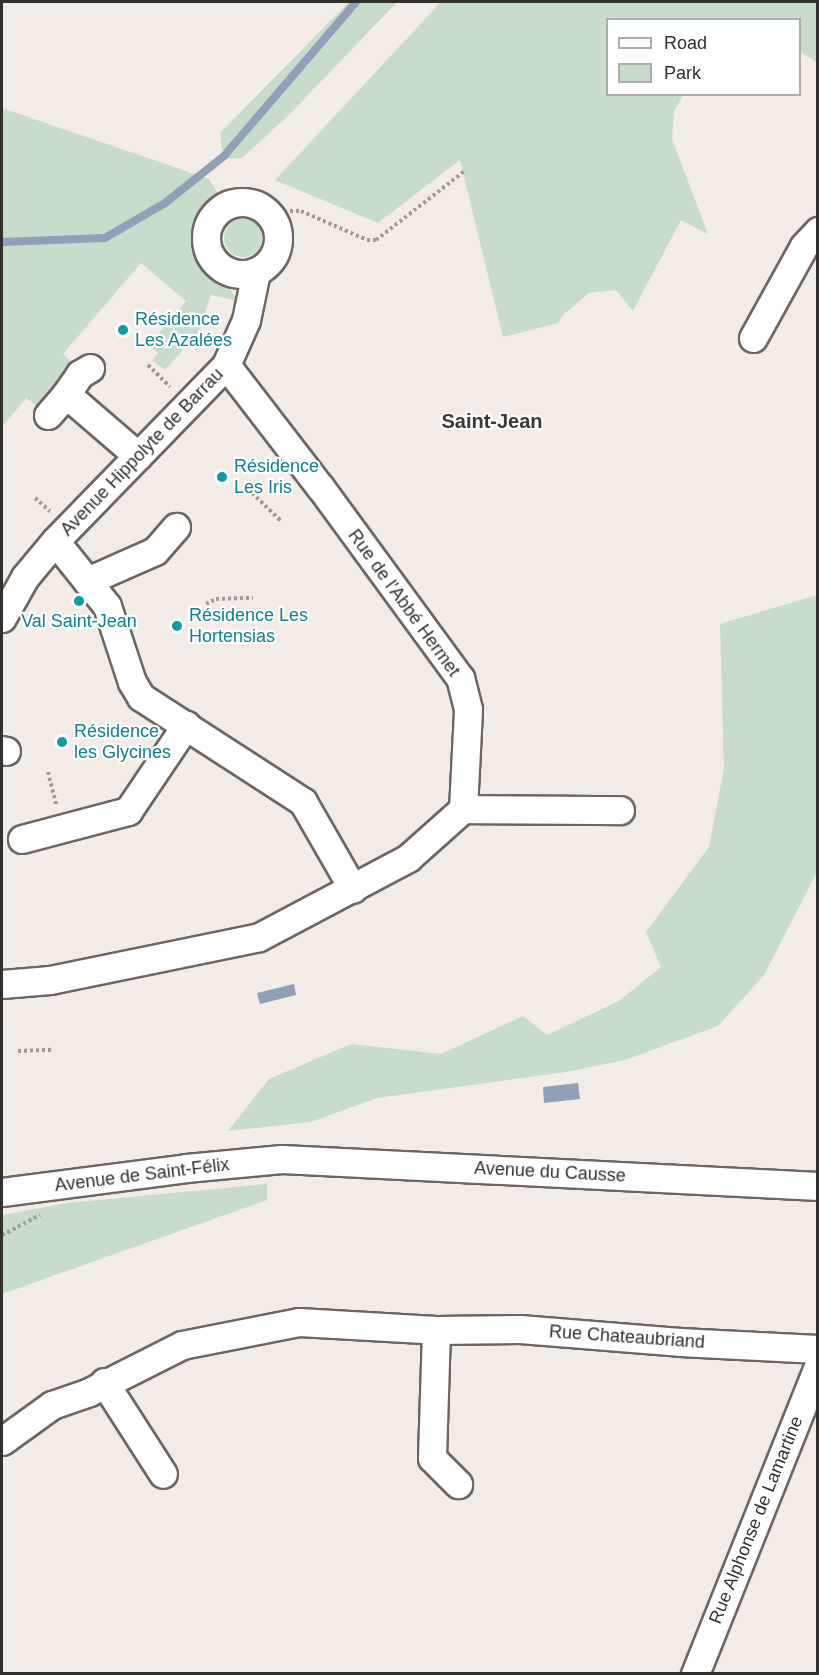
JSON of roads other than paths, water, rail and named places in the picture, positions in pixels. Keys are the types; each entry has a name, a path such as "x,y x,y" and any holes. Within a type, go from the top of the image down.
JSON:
{"street":[{"name":"Avenue Hippolyte de Barrau","path":"2,618 25,577 55,541 226,365 246,320 256,272 274,255 277,244 274,221 266,212 256,205 233,203 213,216 208,226 208,250 222,268 244,274 256,272"},
{"path":"753,338 804,246 818,231"},
{"name":"Rue de l'Abbé Hermet","path":"226,365 320,487 460,678 468,709 463,809"},
{"path":"48,415 80,374 90,368"},
{"path":"66,394 138,456"},
{"path":"87,581 158,561 176,527"},
{"path":"55,541 106,606 132,682 141,697 303,802 353,888"},
{"path":"22,839 129,812 186,725"},
{"path":"2,984 50,980 259,937 408,858 463,809 620,810"},
{"name":"Avenue du Causse","path":"282,1160 815,1188"},
{"name":"Avenue de Saint-Félix","path":"2,1192 186,1168 282,1160"},
{"name":"Rue Chateaubriand","path":"2,1442 52,1405 89,1392 104,1382 182,1345 299,1322 436,1330 520,1329 680,1342 818,1349"},
{"path":"436,1330 432,1458 458,1484"},
{"name":"Rue Alphonse de Lamartine","path":"695,1674 818,1366"},
{"path":"104,1382 163,1474"}],"water":[{"path":"294,984 296,995 260,1004 257,993"},
{"path":"578,1083 580,1099 544,1103 543,1087"}],"waterway":[{"path":"2,242 105,238 165,203 224,156 356,2"}],"place":[{"name":"Résidence Les Azalées","path":"123,330"},
{"name":"Résidence Les Iris","path":"222,477"},
{"name":"Val Saint-Jean","path":"79,601"},
{"name":"Résidence Les Hortensias","path":"177,626"},
{"name":"Résidence les Glycines","path":"62,742"}],"district":[{"name":"Saint-Jean","path":"492,421"}]}
